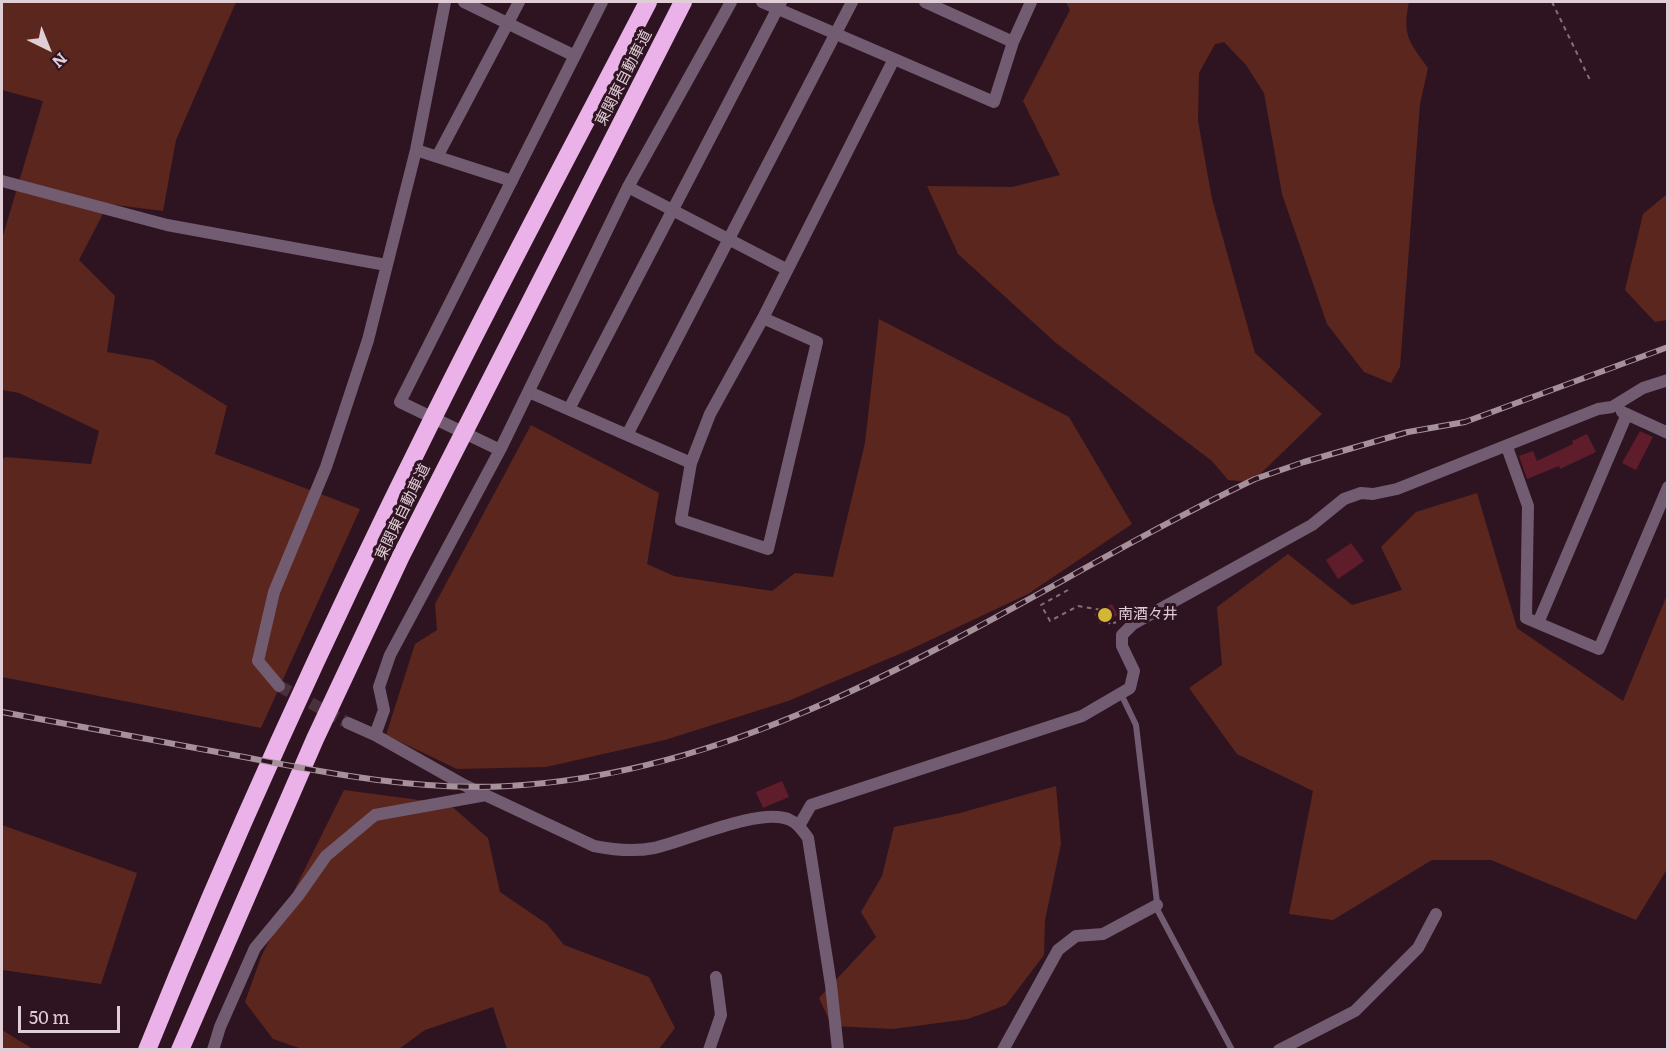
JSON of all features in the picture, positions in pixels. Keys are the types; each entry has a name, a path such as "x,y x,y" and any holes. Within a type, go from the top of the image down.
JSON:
{"highway":[{"name":"東関東自動車道","path":"147,1050 283,732 430,424 648,2"},
{"name":"東関東自動車道","path":"180,1050 288,798 411,535 683,2"}],"street":[{"path":"279,686 258,661 274,592 326,467 368,340 416,150 445,2"},
{"path":"464,2 574,56"},
{"path":"437,157 519,2"},
{"path":"500,450 400,402 602,2"},
{"path":"375,735 384,710 379,687 390,655 500,450 628,187 731,2"},
{"path":"762,2 779,5 835,33 994,102 1013,42 1031,2"},
{"path":"627,435 852,2"},
{"path":"924,2 1013,42"},
{"path":"570,410 779,5"},
{"path":"763,318 817,342 768,549 681,520 691,463 710,414 763,318 894,59"},
{"path":"416,150 512,181"},
{"path":"2,181 167,225 386,265"},
{"path":"628,187 786,269"},
{"path":"799,826 811,805 1082,716 1121,694 1130,688 1134,671 1122,646 1122,635 1133,624 1312,525 1344,499 1361,493 1373,494 1397,489 1598,409 1612,407 1643,388 1668,380"},
{"path":"529,392 691,463"},
{"path":"1612,407 1668,433"},
{"path":"1538,623 1627,414"},
{"path":"1506,447 1528,506 1526,618 1599,649 1668,487"},
{"path":"348,723 375,735 486,795 594,846 617,851 652,848 758,818 786,819 799,826 808,838 831,985 838,1050"},
{"path":"213,1050 220,1028 255,948 298,896 326,856 375,815 486,795"},
{"path":"1003,1050 1058,950 1076,936 1103,934 1120,927 1157,905"},
{"path":"1280,1050 1355,1011 1418,948 1436,914"},
{"path":"709,1050 721,1015 716,977"}],"lane":[{"path":"1121,694 1136,725 1157,905 1232,1050"}],"path":[{"path":"1552,2 1590,80"},
{"path":"1068,590 1041,605 1050,621 1078,606 1102,610"}],"shaded area":[{"path":"2,2 236,2 176,140 163,211 108,204 79,260 115,296 107,352 153,360 227,406 215,454 360,509 261,728 2,677 2,460 5,457 91,464 99,431 19,393 2,390 2,239 43,101 2,90"},
{"path":"1066,2 1409,2 1406,23 1409,38 1428,68 1420,104 1400,367 1391,383 1364,372 1327,324 1282,194 1264,93 1246,65 1224,42 1215,44 1199,73 1198,121 1212,199 1255,353 1322,414 1252,482 1228,480 1212,461 1056,343 958,254 927,186 1012,187 1060,175 1023,101 1070,10"},
{"path":"1667,194 1667,320 1655,322 1625,290 1643,214"},
{"path":"879,319 1069,417 1132,524 1028,594 909,650 788,701 665,740 546,767 457,769 386,735 415,644 437,630 435,604 531,425 659,493 647,564 674,576 772,591 795,573 833,577 865,443"},
{"path":"1477,493 1517,628 1623,701 1667,595 1667,869 1636,920 1491,860 1432,860 1333,920 1289,914 1313,791 1237,754 1189,688 1222,665 1217,607 1288,554 1352,605 1402,590 1381,547 1416,512"},
{"path":"1056,786 1061,844 1045,920 1044,955 1006,1005 968,1019 893,1029 832,1026 819,998 876,937 861,912 882,876 894,827 960,813"},
{"path":"344,790 449,804 488,838 500,892 547,924 564,945 649,977 675,1028 659,1049 507,1049 493,1007 425,1030 399,1049 302,1049 273,1039 245,1002 261,957"},
{"path":"2,825 137,873 101,984 2,970"},
{"path":"2,1030 33,1049 2,1049"}],"building":[{"path":"1640,431 1653,437 1636,470 1622,463"},
{"path":"1587,434 1596,452 1560,469 1559,466 1527,479 1519,456 1533,451 1537,461 1573,444 1572,441"},
{"path":"1351,543 1364,561 1338,579 1326,560"},
{"path":"1112,604 1118,615 1100,624 1094,614"},
{"path":"782,781 789,797 763,808 756,792"}],"tunnel":[{"path":"279,686 348,723"}],"railway":[{"path":"2,712 310,769 409,784 509,786 610,773 708,748 803,713 895,670 986,623 1165,525 1255,479 1304,462 1408,432 1465,422 1668,347"}],"place":[{"name":"南酒々井","path":"1105,615"}]}
